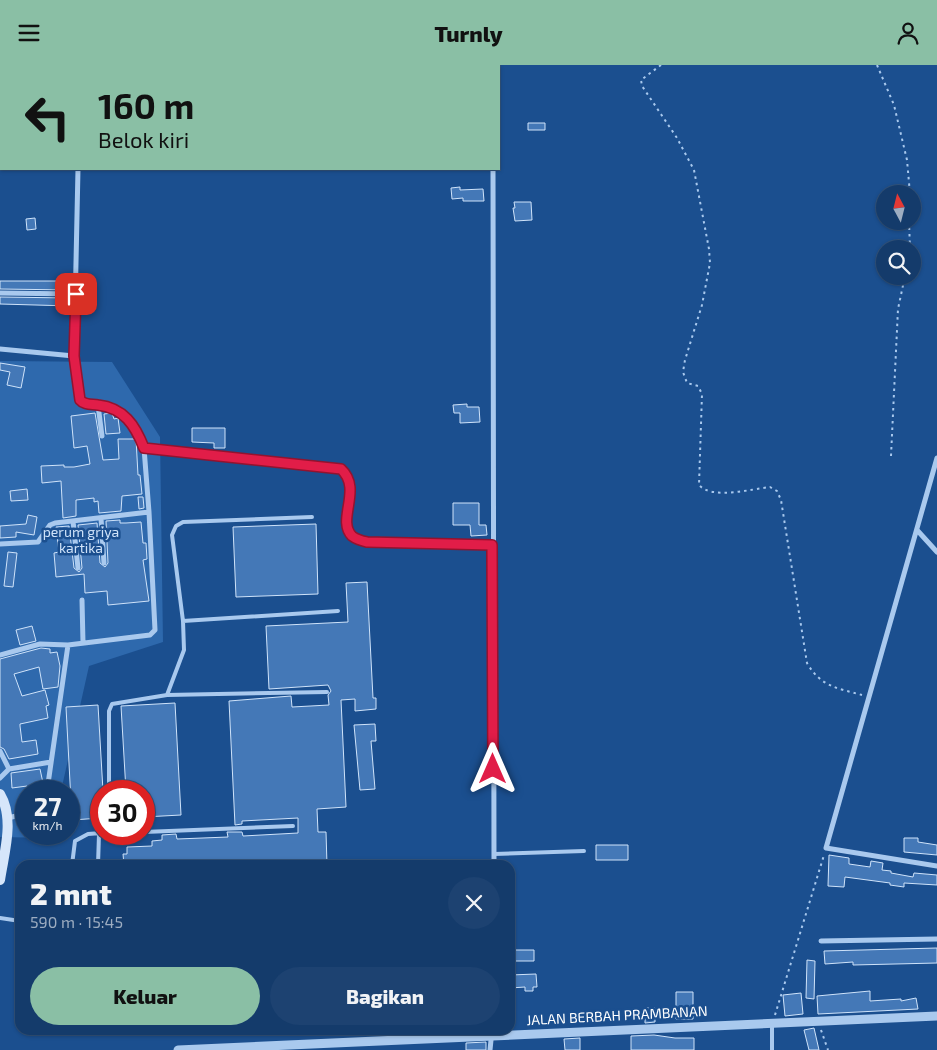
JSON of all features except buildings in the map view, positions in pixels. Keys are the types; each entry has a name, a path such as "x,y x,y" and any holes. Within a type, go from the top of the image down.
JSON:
{"main road":[{"path":"0,794 7,818 7,836 0,880"}],"street":[{"path":"0,655 40,644 68,645 154,633 156,626 144,448 137,428 111,407 84,403 80,400 74,356 78,170"},
{"path":"493,170 492,545 494,860"},
{"path":"0,293 76,294"},
{"path":"0,349 74,356"},
{"path":"98,405 102,435"},
{"path":"144,448 341,469 349,476 347,528 353,537 367,542 492,545"},
{"path":"937,458 826,848 937,866"},
{"path":"0,544 34,543 41,539 50,525 55,523 149,512"},
{"path":"100,518 104,563"},
{"path":"73,521 78,568"},
{"path":"917,530 937,552"},
{"path":"82,600 82,643"},
{"path":"49,780 68,645"},
{"path":"0,751 9,769"},
{"path":"0,778 9,769 51,762"},
{"path":"7,818 15,816"},
{"path":"822,941 937,939"},
{"name":"JALAN BERBAH PRAMBANAN","path":"515,1032 937,1016"},
{"name":"JALAN BERBAH PRAMBANAN","path":"178,1050 455,1035"},
{"path":"490,1050 492,1035"}],"lane":[{"path":"167,695 184,651 183,621 172,535 176,526 183,523 312,517"},
{"path":"183,621 338,611"},
{"path":"109,780 110,707 116,702 167,695 327,692"},
{"path":"155,832 293,826"},
{"path":"73,860 75,841 90,834"},
{"path":"98,860 99,845"},
{"path":"494,854 584,851"},
{"path":"0,918 15,920"},
{"path":"772,1050 773,1022"}],"path":[{"path":"661,65 641,80 642,86 677,138 694,171 709,249 710,263 702,305 683,372 687,383 698,386 702,394 699,485 704,491 716,493 770,487 777,491 781,500 807,663 815,677 830,687 869,697"},
{"path":"877,65 894,105 907,161 909,185"},
{"path":"891,456 898,309 902,285"},
{"path":"773,1022 826,848"},
{"path":"818,1021 828,1050"}],"green space":[{"name":"perum griya kartika","path":"0,361 112,362 160,437 163,642 89,666 63,780 15,780 15,837 0,837"}],"route":[{"path":"76,294 74,356 78,397 81,402 111,407 119,412 137,428 144,448 341,469 349,476 347,528 353,537 367,542 423,545 492,545 493,769"}]}
